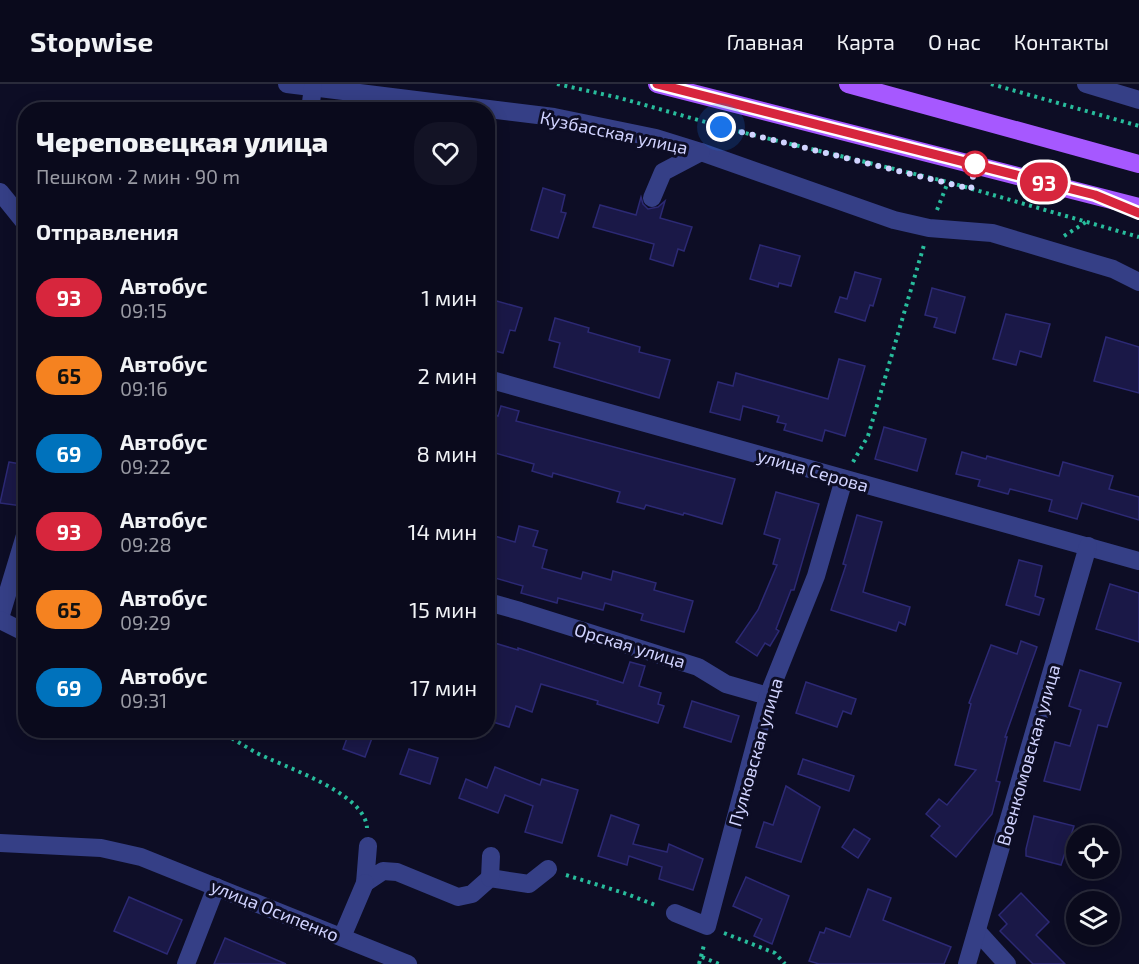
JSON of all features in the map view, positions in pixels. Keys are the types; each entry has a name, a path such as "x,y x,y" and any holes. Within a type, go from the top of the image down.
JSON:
{"main road":[{"path":"657,84 1139,207"},
{"path":"848,84 1139,164"}],"street":[{"name":"Кузбасская улица","path":"287,84 434,102"},
{"path":"1086,84 1139,100"},
{"path":"311,102 313,87"},
{"name":"Кузбасская улица","path":"495,110 554,117 656,138 894,220 929,228 992,233 1113,269 1139,282"},
{"path":"652,198 663,172 701,152"},
{"path":"1110,156 1139,157"},
{"path":"0,192 18,214"},
{"path":"1095,195 1139,213"},
{"name":"улица Серова","path":"495,381 1139,561"},
{"name":"Пулковская улица","path":"706,926 768,696 816,576 844,479"},
{"name":"Военкомовская улица","path":"967,964 1089,546"},
{"path":"18,559 0,619 18,629"},
{"name":"Орская улица","path":"495,604 698,667 726,684 768,696"},
{"name":"улица Осипенко","path":"0,843 101,848 141,856 408,964"},
{"path":"342,937 365,883 368,846"},
{"path":"365,883 383,871 397,872 458,897 472,894 490,878 491,856"},
{"path":"490,878 529,884 548,869"},
{"path":"186,964 216,887"},
{"path":"675,913 706,926"},
{"path":"977,931 1007,964"}],"path":[{"path":"557,84 620,98 741,132 948,182 1139,237"},
{"path":"991,84 1139,126"},
{"path":"844,479 868,436 929,228 948,182"},
{"path":"232,738 256,753 334,790 350,801 367,821 368,846"},
{"path":"548,869 624,893 675,913"},
{"path":"706,926 775,953 785,964"},
{"path":"702,957 719,964"}],"building":[{"path":"543,188 565,195 561,212 566,213 558,238 531,230"},
{"path":"641,197 648,209 658,207 665,201 660,218 692,227 684,251 678,249 673,266 650,259 654,244 593,227 600,205 636,215"},
{"path":"760,245 800,256 791,286 779,283 778,287 750,279"},
{"path":"855,272 881,279 873,306 870,305 865,321 835,312 840,297 847,299"},
{"path":"932,288 965,297 955,333 934,327 937,318 925,315"},
{"path":"495,301 522,308 515,331 510,330 503,353 495,351"},
{"path":"1006,314 1050,324 1041,357 1020,351 1016,365 993,359"},
{"path":"555,318 589,328 588,332 640,347 639,352 670,360 659,398 554,367 560,343 549,340"},
{"path":"1106,337 1139,347 1139,393 1094,381"},
{"path":"839,359 865,366 845,436 825,430 822,441 784,430 786,424 777,422 779,416 743,406 740,420 710,412 718,382 733,386 736,373 828,399"},
{"path":"501,406 519,411 516,421 735,479 722,524 646,505 644,509 617,502 620,492 553,473 552,477 532,471 534,464 495,453 495,415 498,416"},
{"path":"884,427 926,439 917,471 875,459"},
{"path":"962,452 986,459 987,456 1059,476 1063,462 1113,476 1109,489 1139,497 1139,520 1082,503 1077,519 1049,511 1052,500 1010,489 1008,494 978,486 980,480 956,474"},
{"path":"9,462 18,464 18,505 0,503"},
{"path":"776,492 819,504 794,590 791,590 776,629 779,631 770,646 765,643 757,656 736,642 758,610 777,565 773,564 780,539 764,534"},
{"path":"857,515 882,522 863,592 910,607 905,625 899,622 896,631 831,610 846,565 843,564"},
{"path":"519,526 538,531 533,546 547,550 542,568 581,579 583,572 611,580 613,571 656,583 654,590 693,601 684,632 641,620 643,614 605,603 603,610 558,598 557,603 521,593 523,586 495,578 495,536 515,542"},
{"path":"1019,560 1042,566 1035,596 1044,599 1039,615 1006,605"},
{"path":"1110,584 1139,593 1139,642 1096,629"},
{"path":"1021,641 1037,647 1005,737 1007,737 996,781 1000,782 992,814 956,857 931,836 940,826 926,814 939,799 947,805 976,770 955,765 971,704 969,703 991,645 1017,654"},
{"path":"495,643 518,650 518,648 623,683 630,662 645,666 639,686 661,693 658,704 664,706 658,723 597,704 598,701 541,684 532,712 516,706 509,727 495,723"},
{"path":"1080,670 1121,683 1107,727 1098,725 1080,790 1044,781 1055,742 1070,746 1081,710 1069,706"},
{"path":"806,682 856,699 851,714 843,711 837,727 796,713"},
{"path":"692,701 739,716 731,742 684,727"},
{"path":"347,738 372,738 365,757 343,749"},
{"path":"409,749 438,758 430,784 400,774"},
{"path":"803,759 854,776 849,791 798,774"},
{"path":"495,767 540,785 542,779 578,790 562,843 525,832 533,806 505,795 498,813 459,798 466,779 487,788"},
{"path":"786,786 820,807 801,862 756,847 764,822 773,825"},
{"path":"611,815 639,825 633,844 667,852 669,844 703,859 693,890 659,879 662,867 629,856 627,865 598,856"},
{"path":"1034,816 1070,825 1066,825 1066,850 1061,865 1026,856"},
{"path":"854,829 870,839 858,858 842,847"},
{"path":"746,877 789,896 772,944 754,936 762,919 733,906"},
{"path":"868,889 891,898 883,920 951,947 944,964 819,964 809,961 820,932 824,933 826,928 850,937"},
{"path":"1021,893 1049,922 1036,935 1065,964 1033,964 1000,931 1007,924 999,915"},
{"path":"129,897 182,920 167,954 114,931"},
{"path":"225,938 286,964 214,964"}],"bus line":[{"name":"93","path":"657,84 1095,195 1139,213"}],"route":[{"path":"721,127 971,189 975,164"}]}
